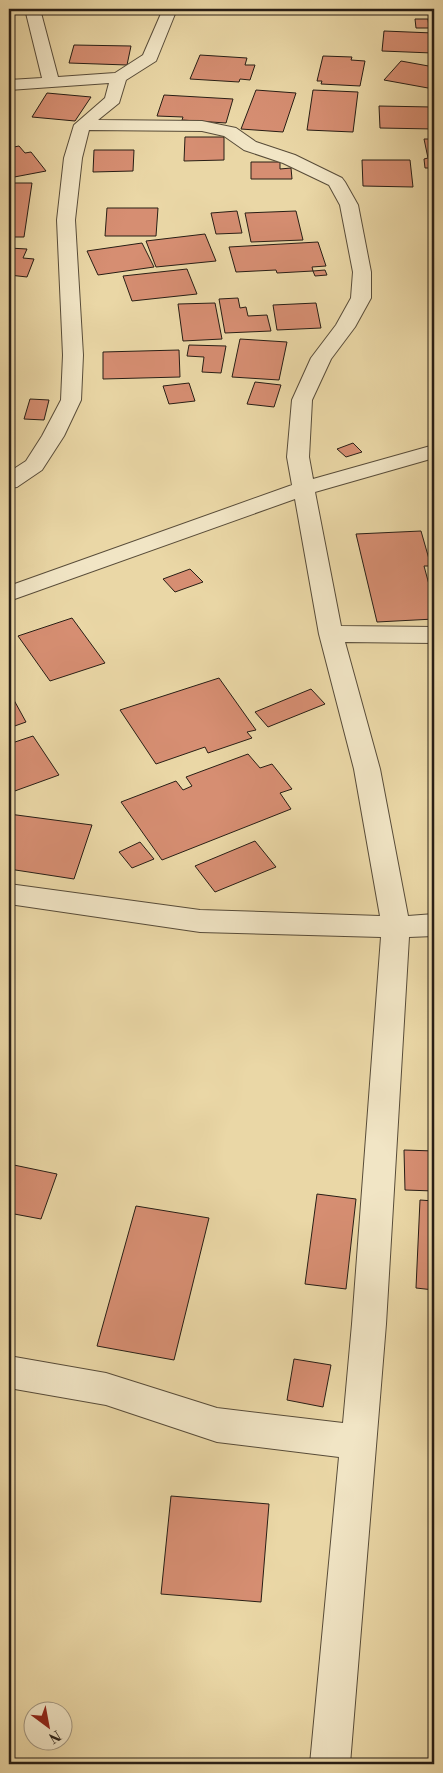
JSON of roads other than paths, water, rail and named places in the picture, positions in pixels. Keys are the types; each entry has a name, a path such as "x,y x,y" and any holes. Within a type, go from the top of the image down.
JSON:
{"street":[{"path":"32,9 50,82"},
{"path":"9,85 119,78 150,58 170,9"},
{"path":"9,482 34,465 53,436 71,400 73,355 66,220 73,158 82,125 113,100 119,78"},
{"path":"82,125 202,126 230,132 250,146 289,159 336,182 349,205 357,238 362,272 361,298 345,327 321,358 302,400 298,457 306,488 331,634 366,769 396,928 359,1442 330,1764"},
{"path":"9,594 306,488 434,451"},
{"path":"331,634 434,635"},
{"path":"9,894 200,920 396,928 434,925"},
{"path":"9,1372 106,1389 217,1425 359,1442"}]}
